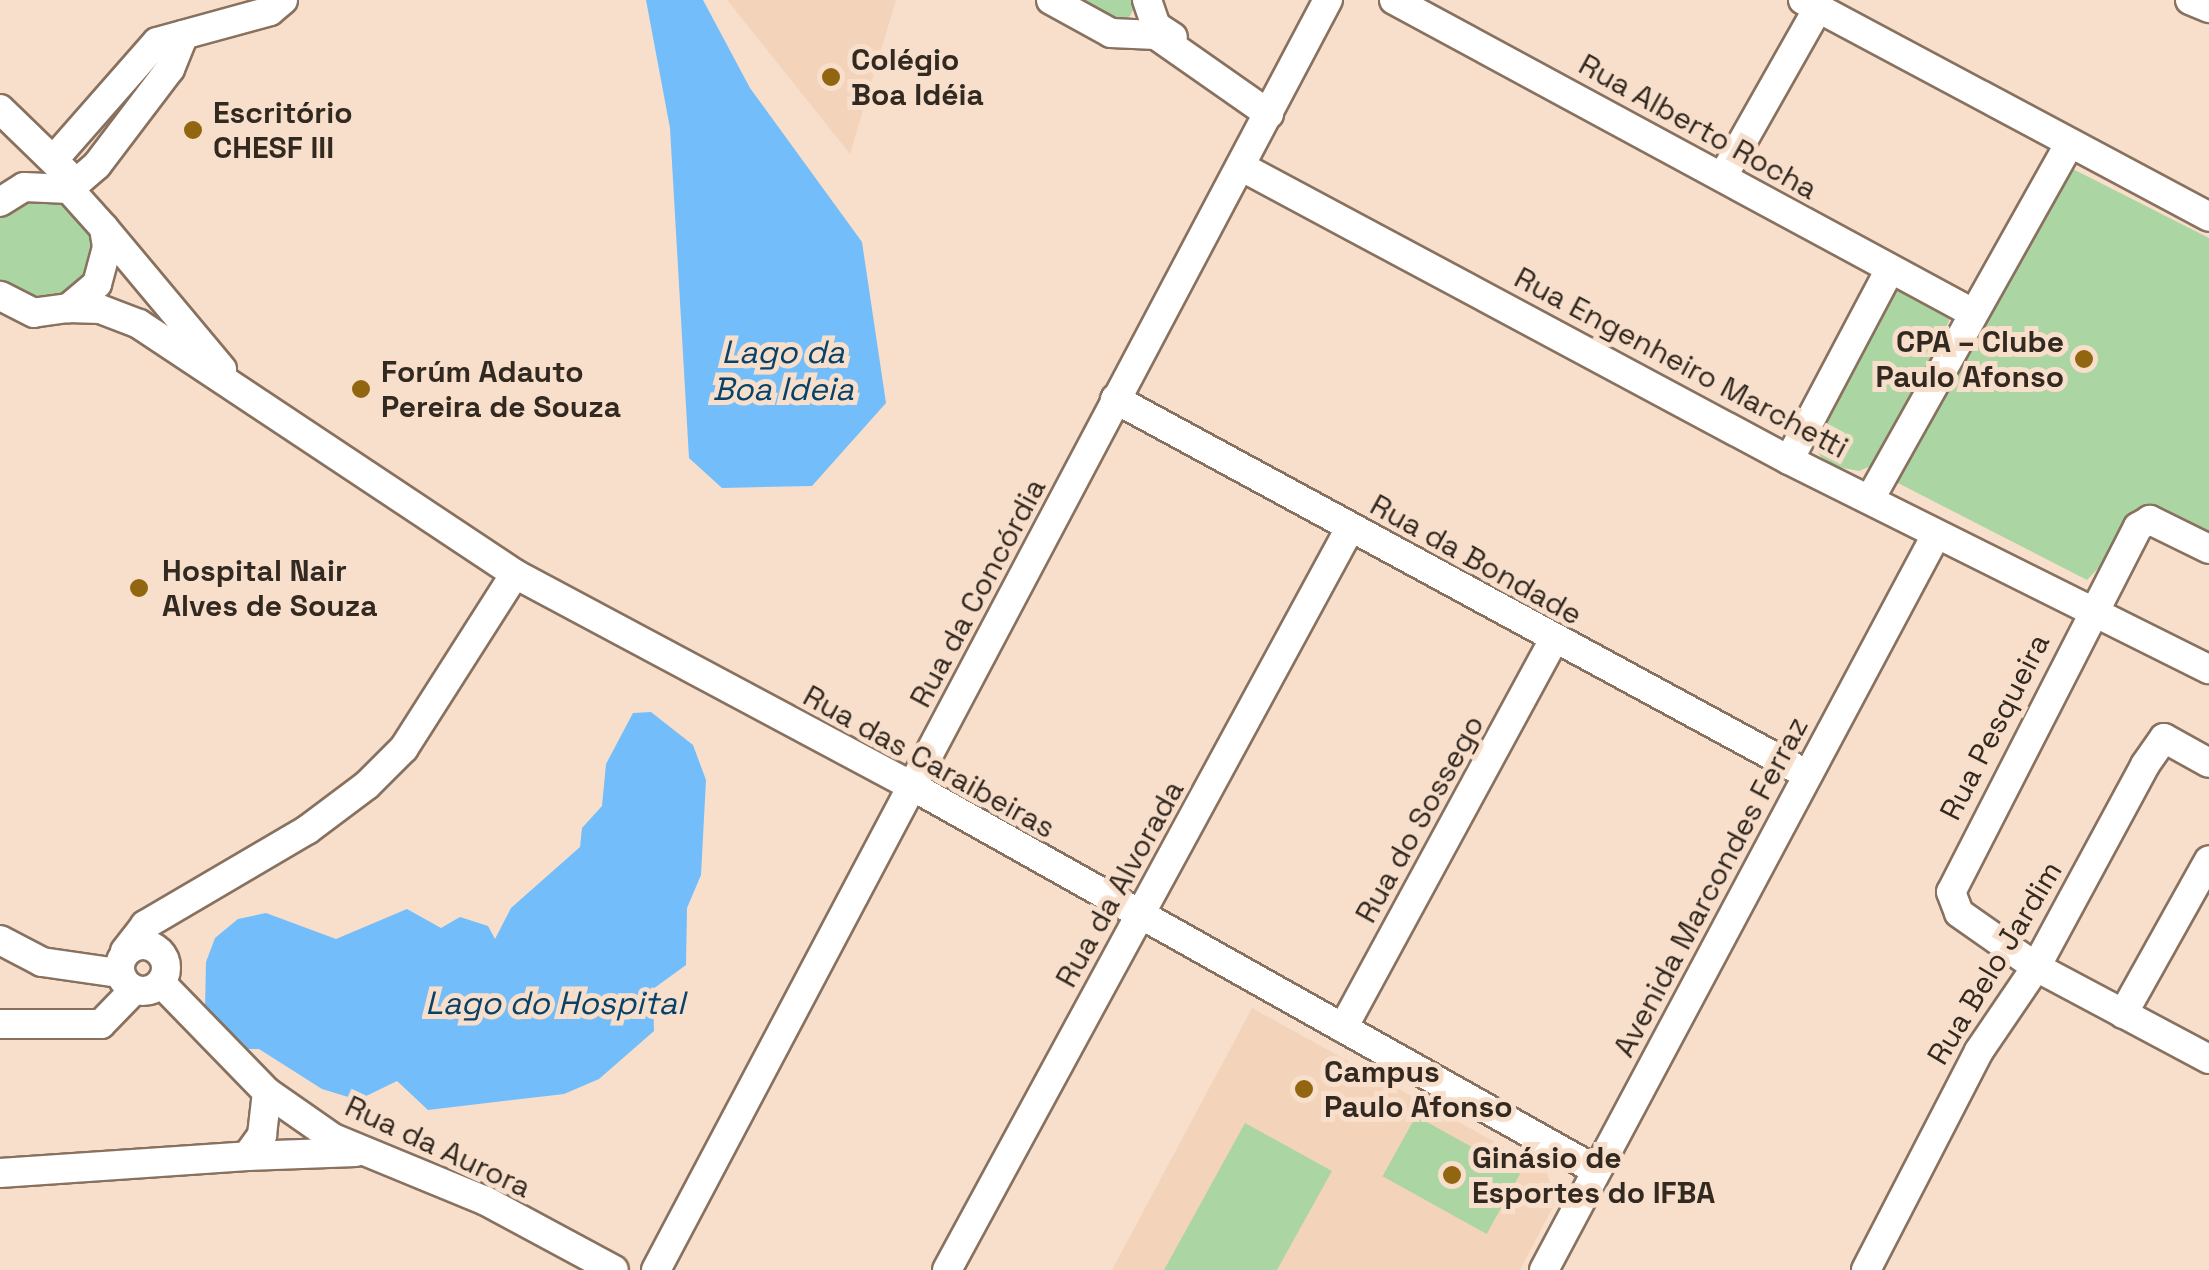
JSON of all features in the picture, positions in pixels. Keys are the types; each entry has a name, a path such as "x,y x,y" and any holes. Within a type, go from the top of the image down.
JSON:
{"street":[{"path":"55,158 157,42 270,10 283,0"},
{"path":"1051,0 1112,33 1156,35 1274,106"},
{"path":"1146,0 1156,26 1274,106"},
{"name":"Rua da Concórdia","path":"656,1270 1328,0"},
{"name":"Rua Alberto Rocha","path":"1394,0 1971,312"},
{"path":"2190,0 2209,8"},
{"path":"1723,176 1810,4 1855,12 2068,146 2209,216"},
{"path":"79,192 170,69 184,35"},
{"path":"0,109 55,158 104,228 242,393"},
{"path":"1870,498 1971,312 2068,146"},
{"name":"Rua Engenheiro Marchetti","path":"1242,167 1789,460 2209,668"},
{"path":"0,202 24,187 47,184 79,192"},
{"path":"68,308 97,284 108,247 104,228"},
{"path":"1789,460 1889,270"},
{"path":"0,296 34,312"},
{"name":"Rua das Caraibeiras","path":"0,324 34,312 68,308 100,309 139,324 515,574 912,786 1596,1170"},
{"name":"Rua da Bondade","path":"1115,399 1554,640 1808,774"},
{"name":"Rua Pesqueira","path":"2036,967 1959,913 1951,892 1956,874 2138,527 2150,520 2209,549"},
{"name":"Rua da Alvorada","path":"947,1270 1350,528"},
{"name":"Avenida Marcondes Ferraz","path":"1544,1270 1936,536"},
{"path":"0,1024 100,1024 145,925 308,830 367,785 404,748 515,574"},
{"name":"Rua do Sossego","path":"1344,1028 1554,640"},
{"name":"Rua Belo Jardim","path":"1866,1270 1978,1051 2036,967 2164,738 2209,763"},
{"path":"2123,1014 2209,860"},
{"path":"0,940 42,962 125,972 148,992 164,972 179,902"},
{"path":"125,972 149,944 164,972"},
{"path":"2036,967 2209,1059"},
{"name":"Rua da Aurora","path":"164,972 267,1092 334,1138 486,1201 614,1270"},
{"path":"247,1156 262,1134 267,1092"},
{"path":"0,1173 366,1152"}],"shaded area":[{"name":"Colégio Boa Idéia","path":"727,0 896,0 850,154"},
{"name":"Campus Paulo Afonso","path":"1252,1008 1546,1170 1556,1201 1520,1270 1112,1270"}],"green space":[{"path":"1072,0 1138,0 1130,16 1117,23"},
{"name":"CPA – Clube Paulo Afonso","path":"2065,165 2209,238 2209,538 2138,527 2087,580 1894,481"},
{"path":"31,189 87,207 103,260 68,305 0,293 0,206"},
{"path":"1898,284 1952,315 1878,463 1859,471 1838,467 1821,457 1810,439 1886,288"},
{"name":"Ginásio de Esportes do IFBA","path":"1416,1116 1520,1174 1487,1234 1383,1176"},
{"path":"1245,1123 1332,1171 1277,1270 1164,1270"}],"water":[{"name":"Lago da Boa Ideia","path":"646,0 703,0 750,88 862,242 886,403 812,486 722,488 689,458 670,128"},
{"name":"Lago do Hospital","path":"651,712 693,745 706,780 701,875 687,908 686,965 653,989 654,1031 599,1079 564,1094 428,1110 397,1081 358,1100 322,1089 259,1049 246,1049 205,1009 206,962 215,938 238,919 266,913 336,939 407,909 441,928 460,917 488,926 495,939 511,908 580,847 582,828 602,806 606,764 633,713"}],"place":[{"name":"Colégio Boa Idéia","path":"831,77"},
{"name":"Escritório CHESF III","path":"193,130"},
{"name":"CPA – Clube Paulo Afonso","path":"2084,359"},
{"name":"Forúm Adauto Pereira de Souza","path":"361,389"},
{"name":"Hospital Nair Alves de Souza","path":"139,588"},
{"name":"Campus Paulo Afonso","path":"1304,1089"},
{"name":"Ginásio de Esportes do IFBA","path":"1452,1175"}]}
